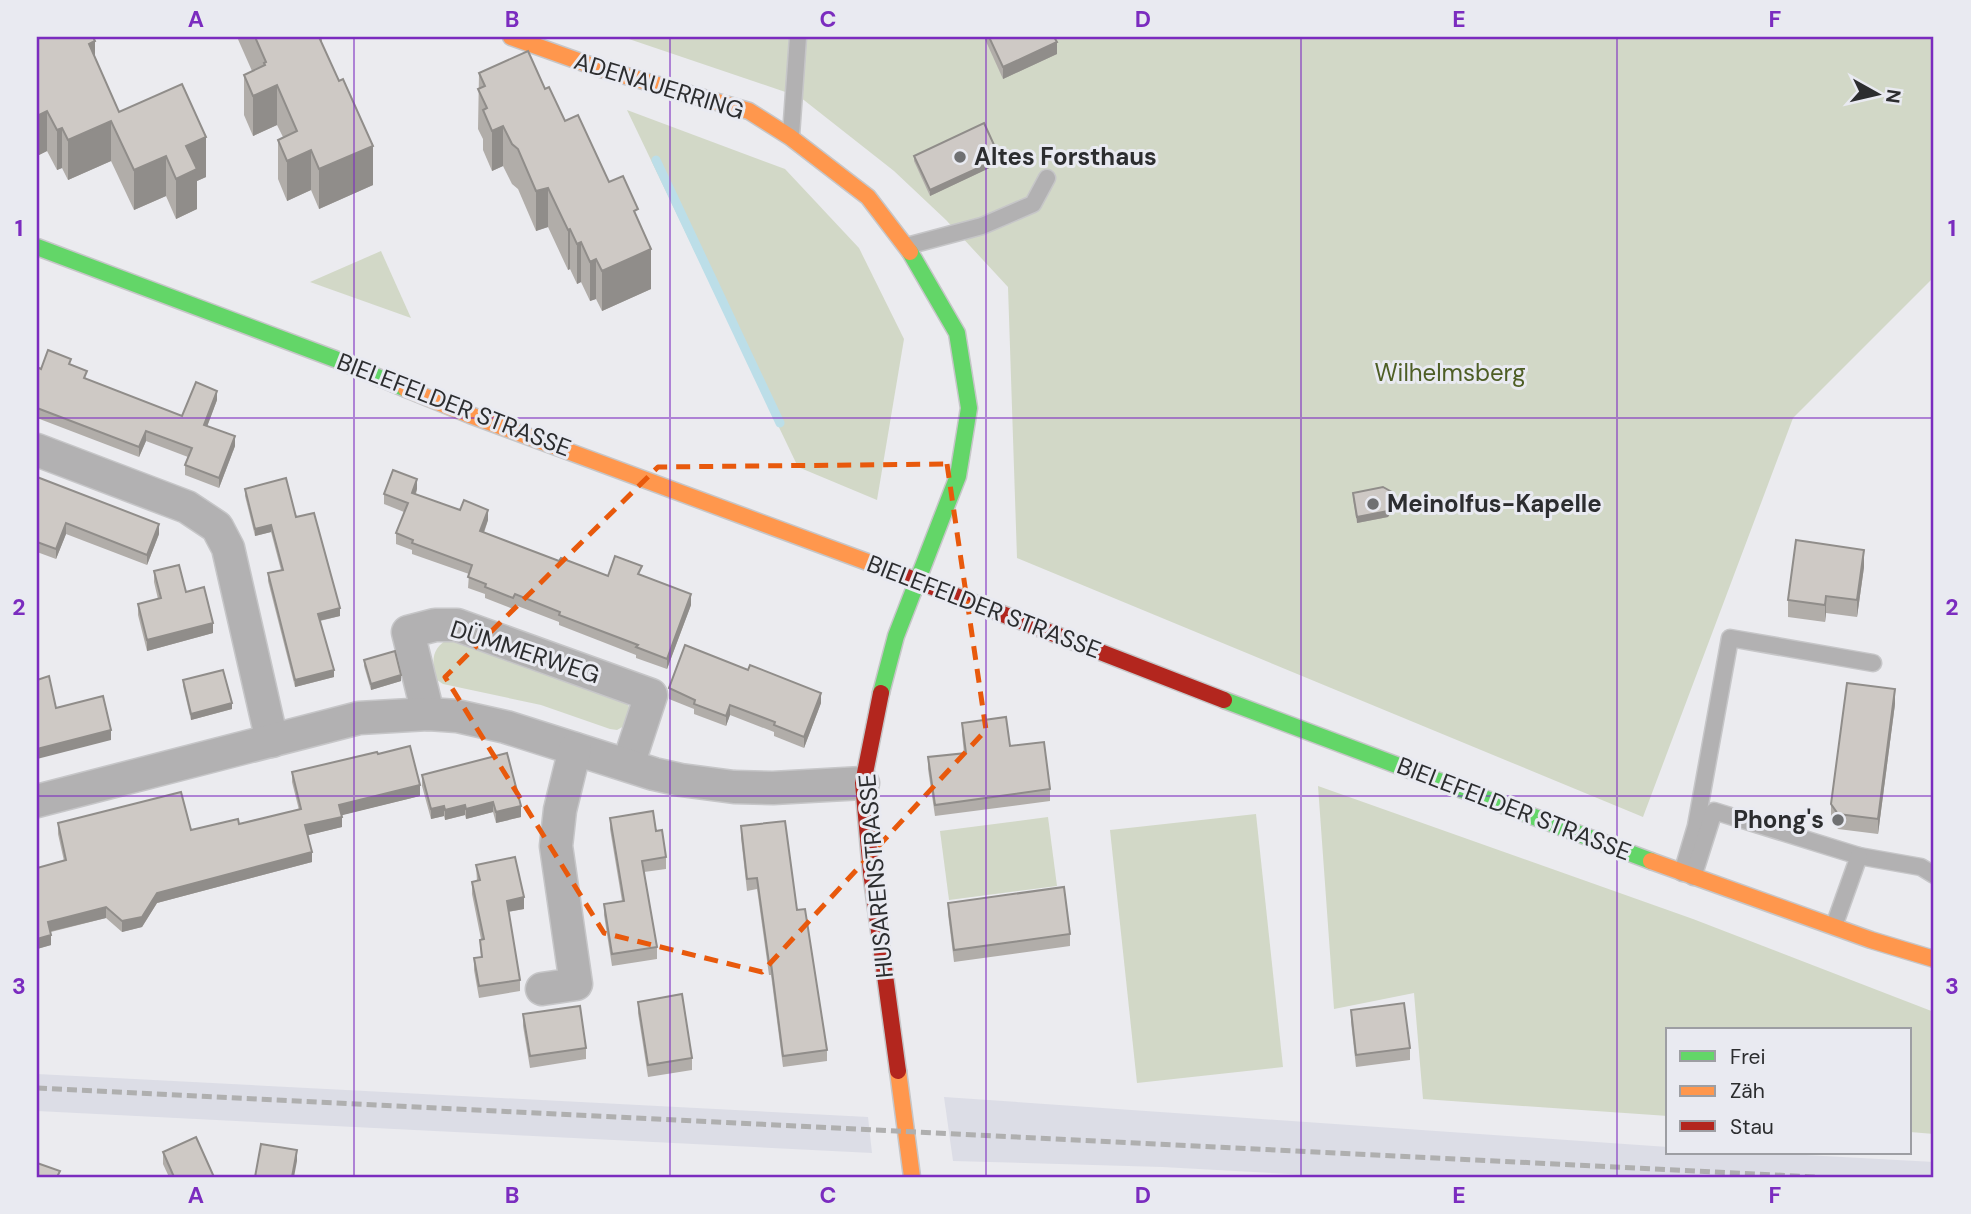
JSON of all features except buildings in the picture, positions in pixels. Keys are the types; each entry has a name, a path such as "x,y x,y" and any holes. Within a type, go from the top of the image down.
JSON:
{"main road":[{"name":"ADENAUERRING","path":"511,37 598,68 748,111 790,137 868,197 907,246 957,333 969,408 958,475 919,581"},
{"name":"BIELEFELDER STRASSE","path":"37,247 335,359 470,415 919,581 1056,636 1688,875 1934,959"},
{"name":"HUSARENSTRASSE","path":"912,1177 871,872 863,783 874,719 895,636 919,581"}],"street":[{"path":"37,450 187,506 217,527 228,548 272,741"},
{"name":"DÜMMERWEG","path":"428,714 408,632 435,625 457,625 650,695 628,765"},
{"path":"37,801 359,718 428,714 457,716 494,724 681,780 734,788 863,783"},
{"path":"542,989 576,984 556,846 560,810 575,748"}],"lane":[{"path":"790,137 798,37"},
{"path":"907,246 982,226 1033,204 1047,178"},
{"path":"1688,875 1730,638 1874,663"},
{"path":"1688,875 1714,811 1859,856 1921,867 1934,875"},
{"path":"1834,927 1859,856"}],"highlighted area":[{"path":"947,464 986,730 762,972 604,933 445,677 658,467"}],"shaded area":[{"path":"37,1074 868,1117 872,1153 37,1111"},
{"path":"944,1097 1666,1147 1666,1154 1787,1154 1934,1162 1934,1177 1342,1177 1162,1167 953,1161"}],"green space":[{"name":"Wilhelmsberg","path":"623,37 1934,37 1934,277 1793,418 1643,817 1017,558 1008,287 946,220 894,171 800,97"},
{"path":"627,110 785,169 859,248 904,339 877,500 798,467"},
{"path":"381,251 411,318 310,282"},
{"path":"450,638 626,703 630,708 626,725 617,730 610,729 541,705 443,684 437,680 434,656 439,646"},
{"path":"1318,786 1693,919 1934,1012 1934,1134 1912,1132 1912,1028 1666,1028 1666,1116 1423,1099 1414,993 1334,1009"},
{"path":"1256,814 1283,1067 1137,1083 1110,830"},
{"path":"1048,817 1057,886 949,900 940,831"}],"waterway":[{"path":"656,160 780,423"}],"railway":[{"path":"37,1088 1817,1177"}],"traffic: fast":[{"path":"37,247 335,359 406,389"},
{"path":"881,693 896,636 958,476 969,408 957,333 910,252"},
{"path":"1224,700 1651,861"}],"traffic: slow":[{"path":"511,37 598,68 749,111 790,137 868,197 910,252"},
{"path":"406,389 889,570"},
{"path":"1651,861 1871,940 1934,959"},
{"path":"898,1071 912,1177"}],"traffic: jam":[{"path":"889,570 1224,700"},
{"path":"881,693 863,783 871,872 898,1071"}],"place":[{"name":"Altes Forsthaus","path":"960,157"},
{"name":"Meinolfus-Kapelle","path":"1373,504"},
{"name":"Phong's","path":"1838,820"}]}
